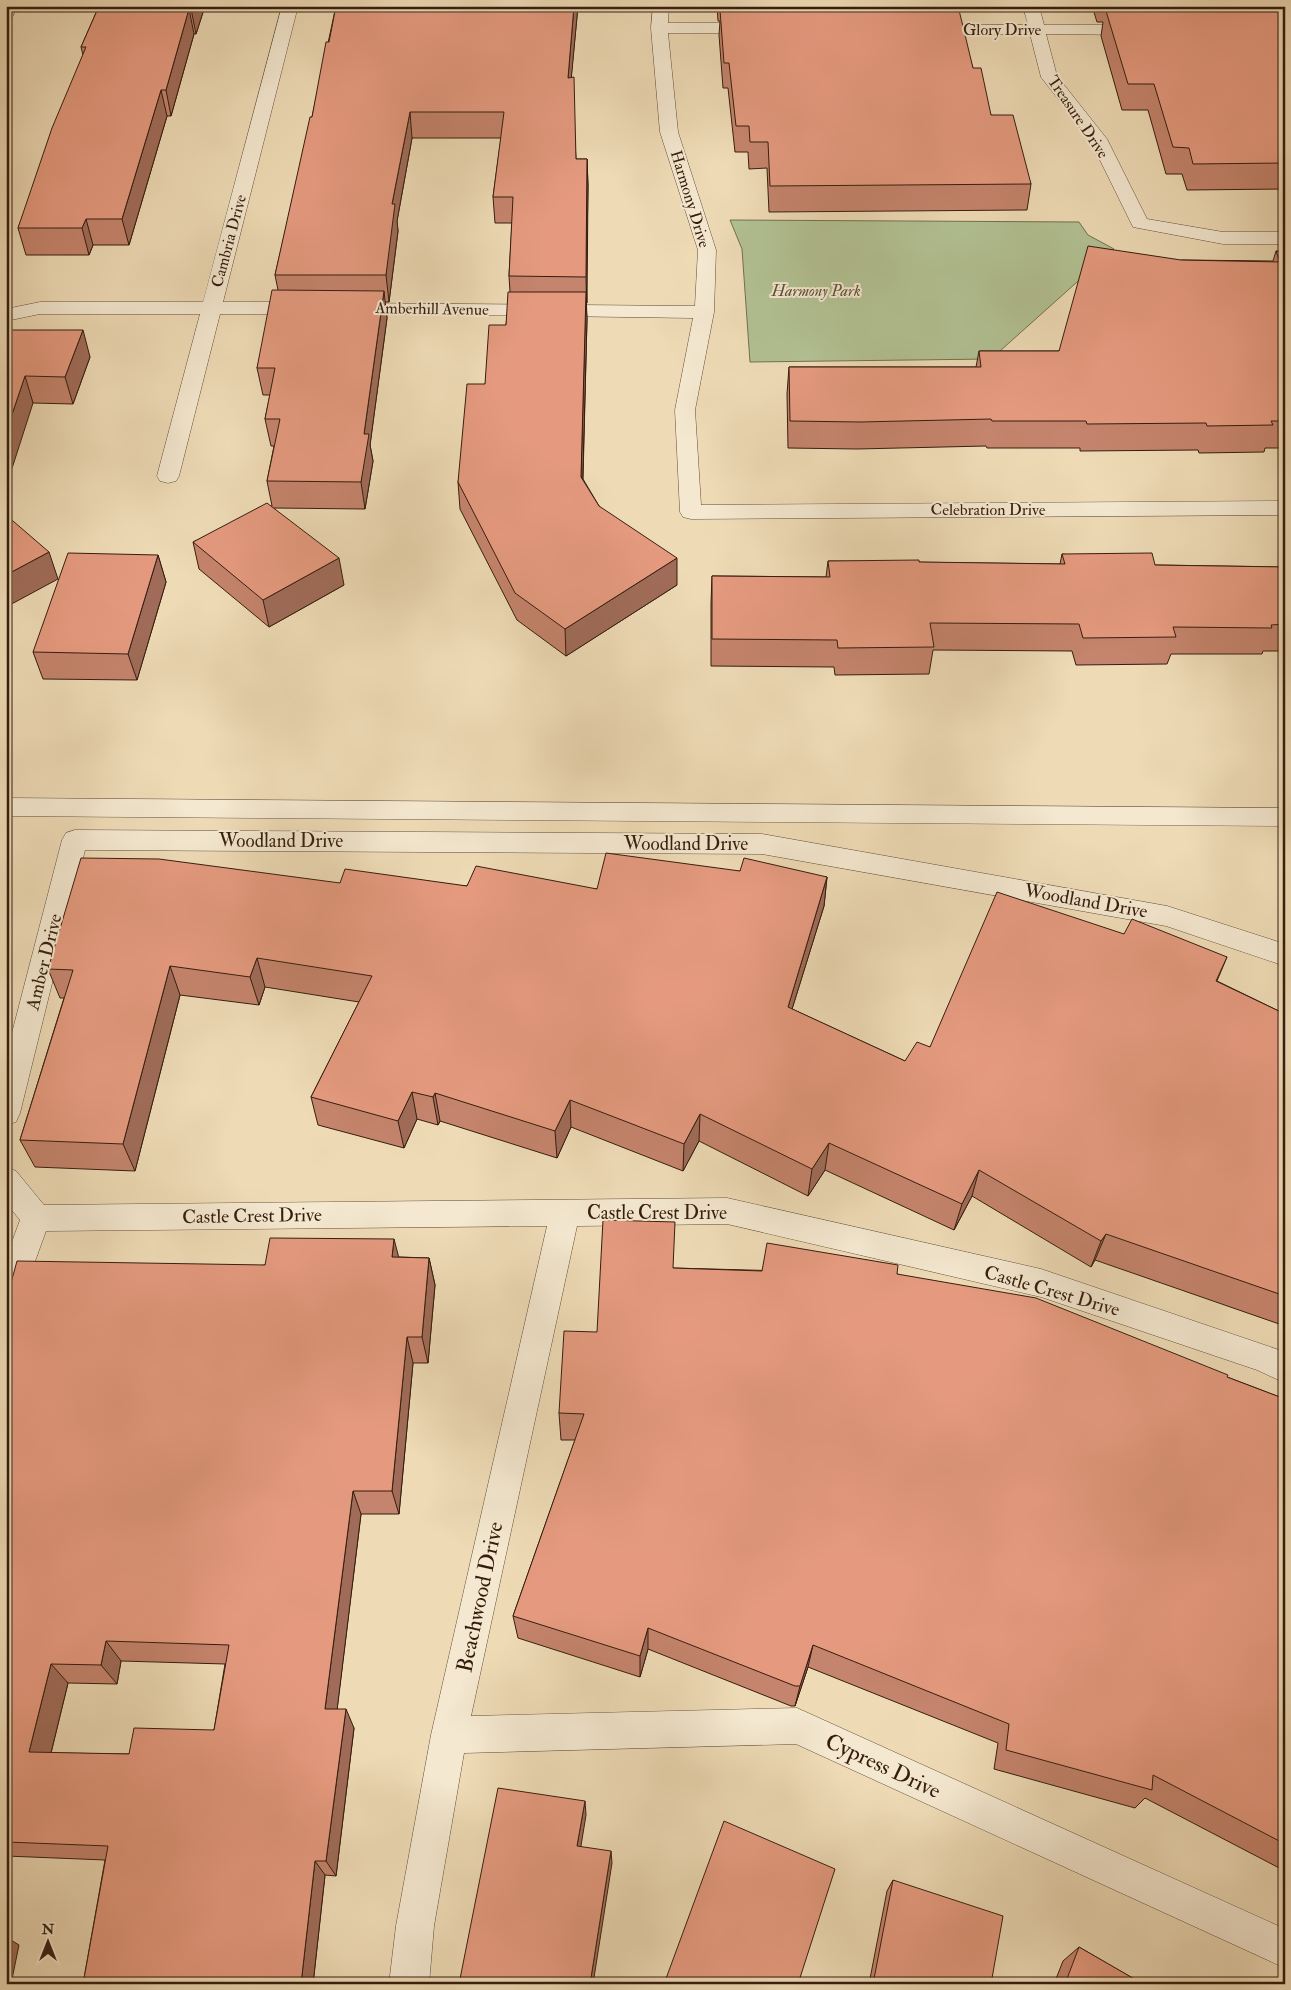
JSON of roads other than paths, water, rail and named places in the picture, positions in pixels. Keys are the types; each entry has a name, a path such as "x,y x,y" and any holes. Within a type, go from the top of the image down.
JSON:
{"main road":[{"path":"6,14 10,6"}],"street":[{"name":"Cambria Drive","path":"168,476 290,6"},
{"name":"Harmony Drive","path":"661,6 659,28 669,132 707,250 704,312 685,410 691,512"},
{"name":"Treasure Drive","path":"1031,6 1048,77 1098,139 1140,223 1223,238 1285,238"},
{"path":"659,28 768,28"},
{"name":"Glory Drive","path":"908,29 1156,30"},
{"name":"Amberhill Avenue","path":"6,297 40,308"},
{"name":"Amberhill Avenue","path":"6,316 40,308 704,312"},
{"name":"Celebration Drive","path":"691,512 1285,508"},
{"path":"6,807 1285,817"},
{"name":"Woodland Drive","path":"75,840 762,844 1168,916 1285,955"},
{"name":"Amber Drive","path":"6,1113 75,840"},
{"path":"6,1180 36,1218 6,1301"},
{"name":"Castle Crest Drive","path":"36,1218 727,1211 1041,1283 1265,1358 1285,1368"},
{"name":"Beachwood Drive","path":"409,1984 415,1926 449,1735 565,1212"},
{"name":"Cypress Drive","path":"449,1735 797,1726 1285,1949"}],"park label":[{"name":"Harmony Park","path":"816,291"}]}
